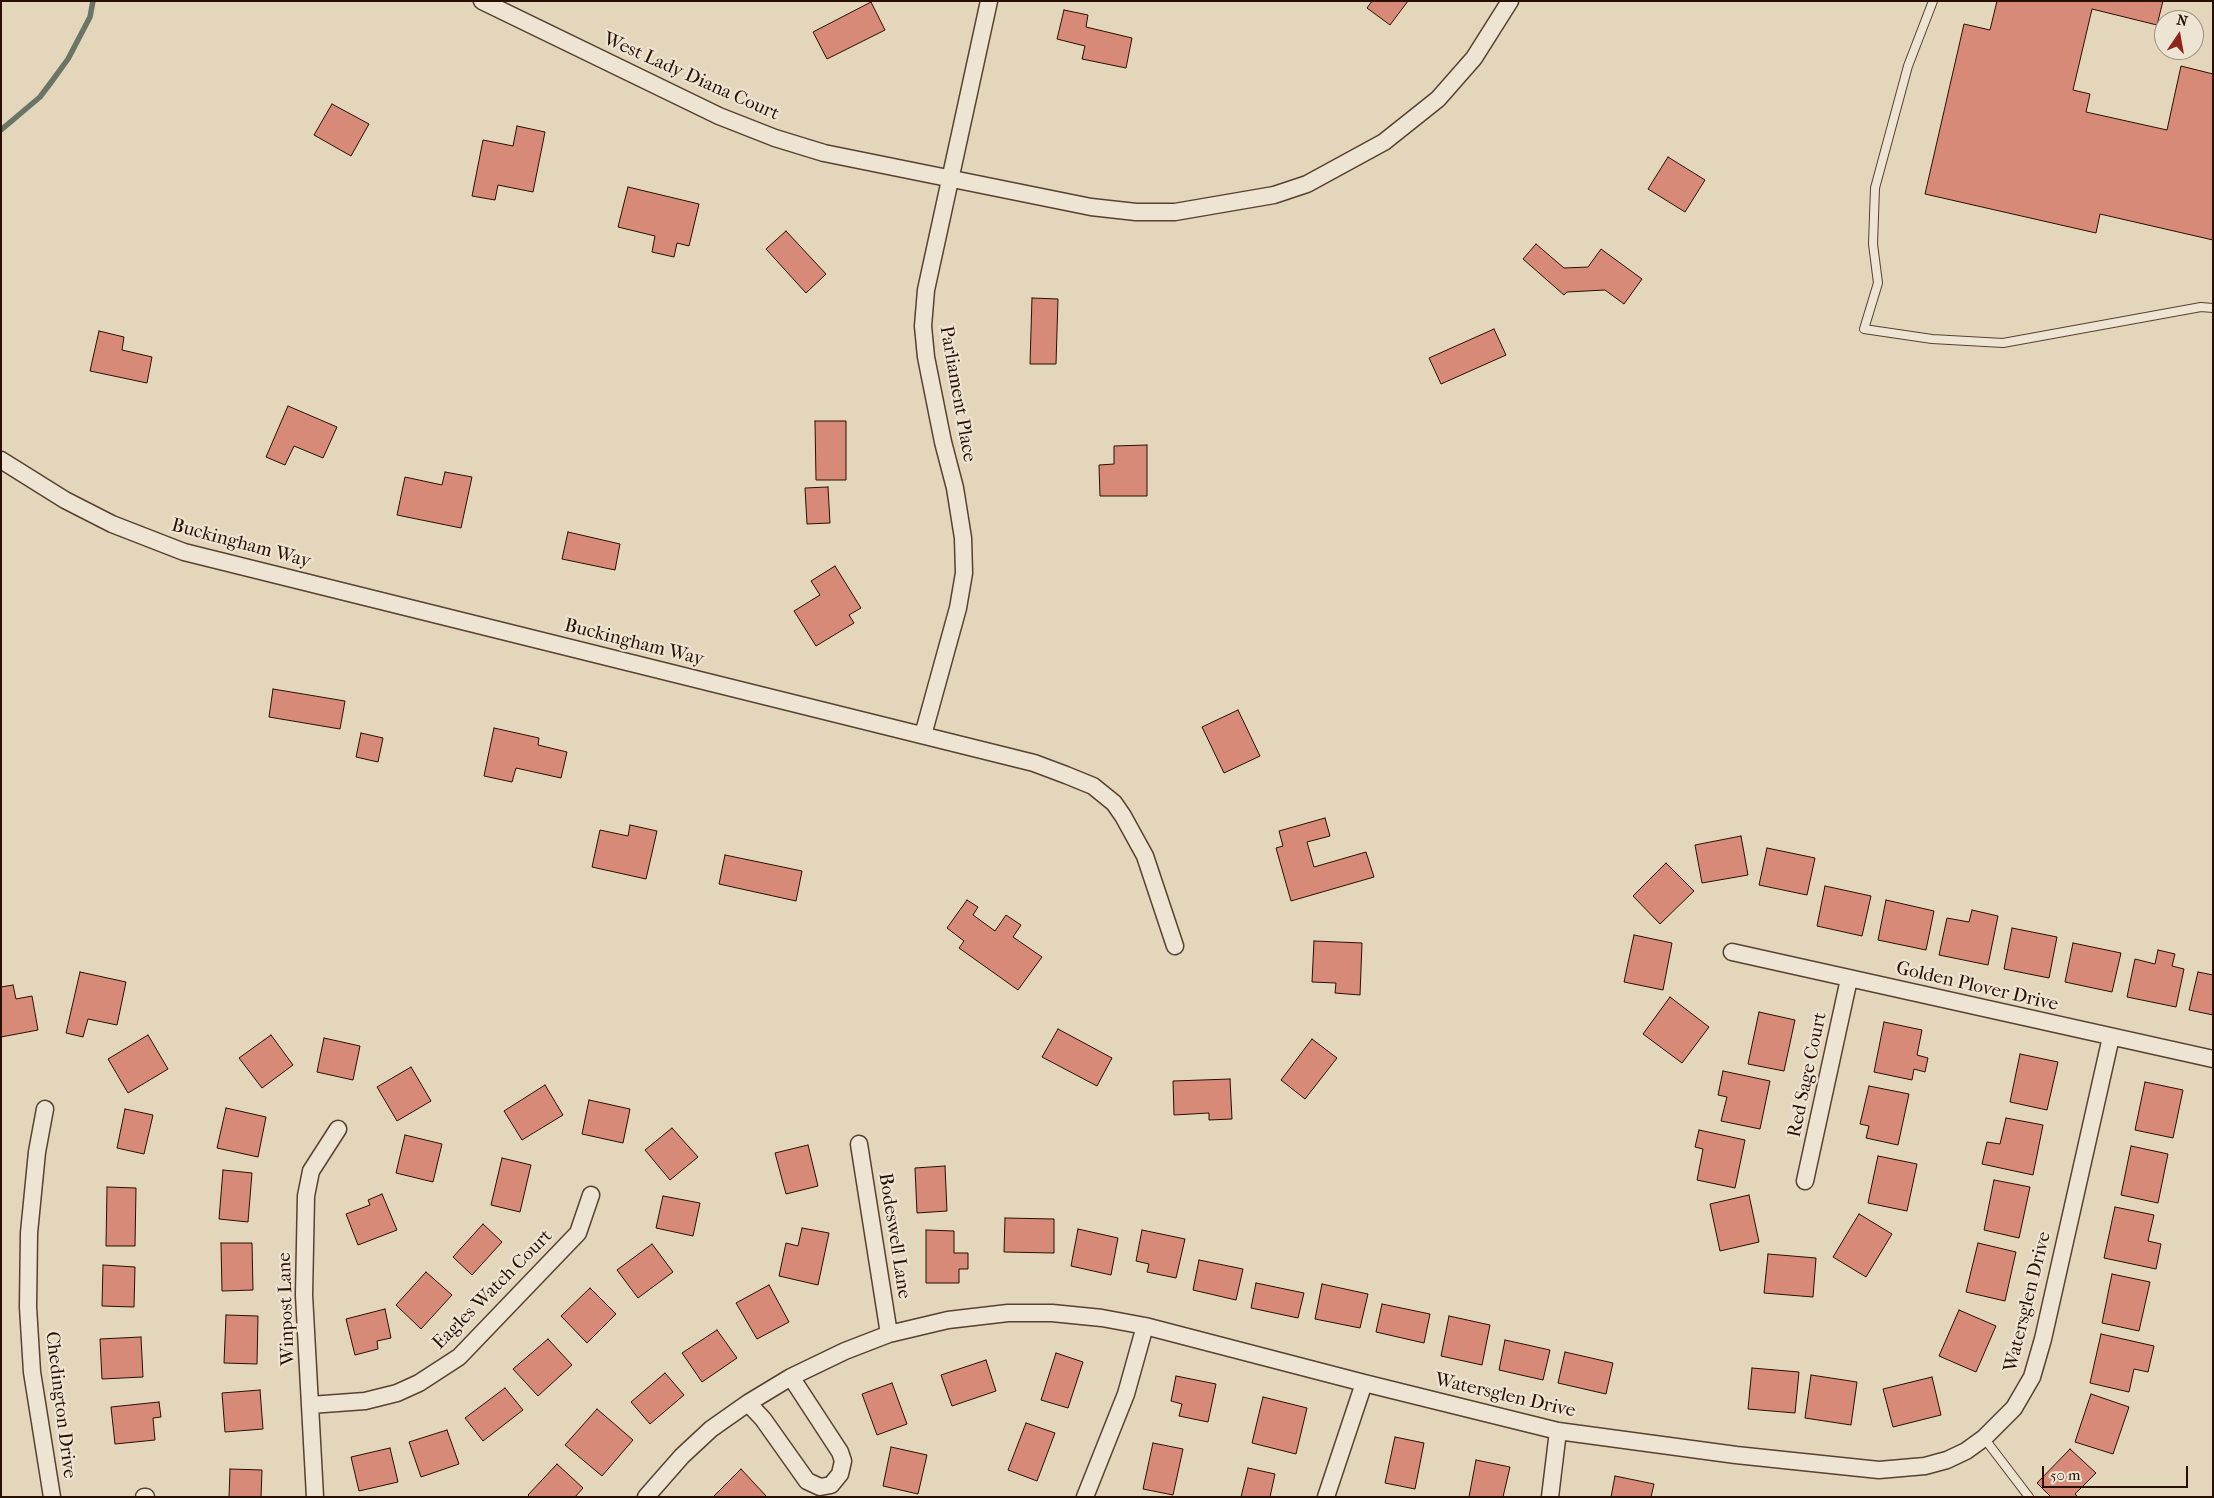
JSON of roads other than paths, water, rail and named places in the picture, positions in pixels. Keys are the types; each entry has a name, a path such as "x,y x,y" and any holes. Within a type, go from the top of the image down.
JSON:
{"street":[{"name":"West Lady Diana Court","path":"482,1 745,127 824,153 1091,207 1136,212 1175,212 1274,195 1307,184 1384,142 1438,99 1474,58 1510,1"},
{"name":"Parliament Place","path":"923,736 958,608 964,573 963,538 958,508 926,357 923,326 926,290 989,1"},
{"name":"Buckingham Way","path":"1,460 65,500 112,524 184,552 1034,763 1093,786 1114,803 1134,833 1145,856 1175,946"},
{"name":"Golden Plover Drive","path":"1732,952 2111,1038 2213,1059"},
{"name":"Red Sage Court","path":"1805,1181 1850,979"},
{"name":"Watersglen Drive","path":"646,1497 682,1456 711,1429 748,1403 791,1377 845,1351 889,1334 948,1320 1008,1313 1052,1313 1102,1318 1145,1326 1558,1431 1879,1470 1925,1466 1947,1460 1966,1451 1984,1438 2014,1408 2032,1377 2043,1339 2111,1038"},
{"name":"Chedington Drive","path":"45,1109 37,1152 30,1232 28,1307 32,1372 52,1497"},
{"name":"Winpost Lane","path":"314,1497 304,1295 306,1196 311,1171 338,1129"},
{"name":"Bodeswell Lane","path":"859,1144 889,1334"},
{"name":"Eagles Watch Court","path":"310,1405 364,1401 397,1393 419,1384 460,1357 578,1233 592,1195"},
{"path":"1085,1497 1126,1394 1145,1326"},
{"path":"748,1403 763,1420 807,1481 820,1487 831,1485 840,1474 842,1461 840,1452 791,1377"},
{"path":"1326,1497 1364,1383"},
{"path":"1550,1497 1558,1431"}],"lane":[{"path":"1933,1 1908,66 1875,188 1873,244 1878,283 1864,330 1932,339 2003,343 2183,310 2201,307 2213,308"},
{"path":"1984,1438 2028,1497"}],"waterway":[{"path":"1,130 40,97 68,59 90,17 93,1"}]}
